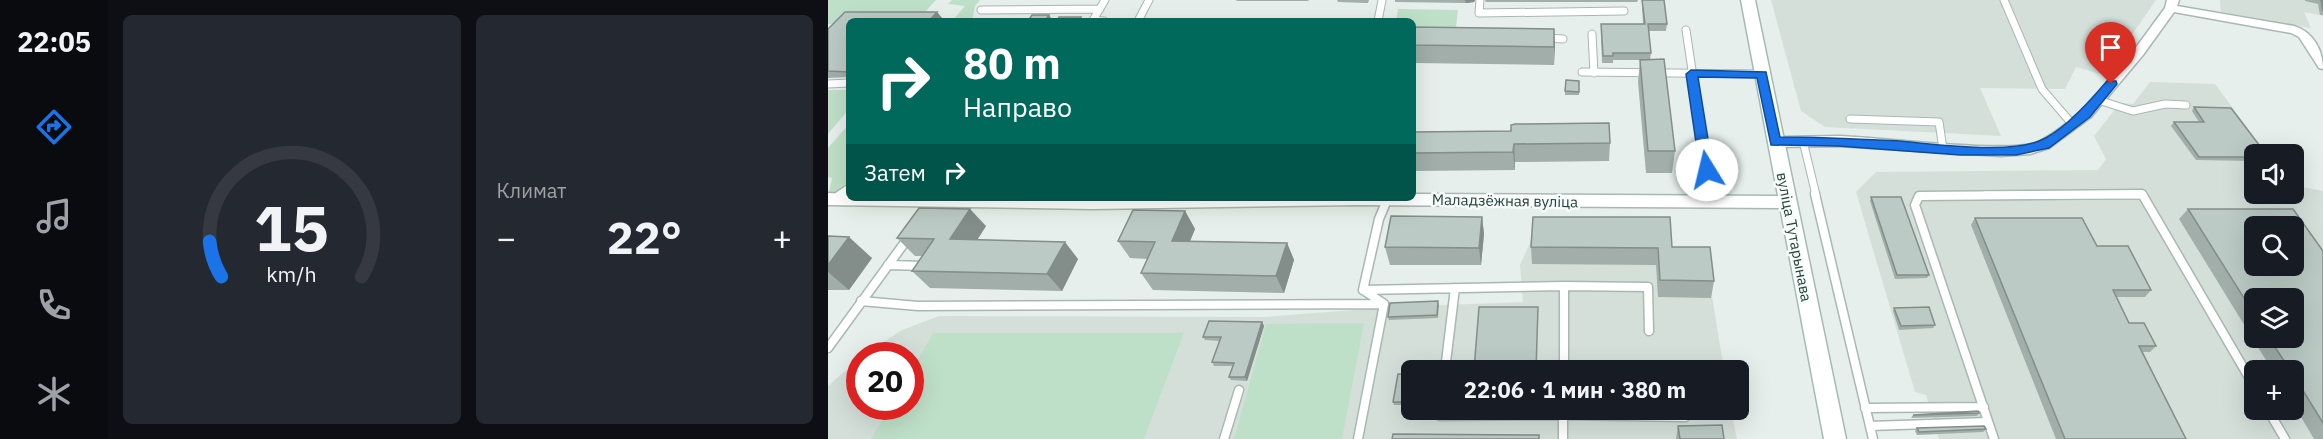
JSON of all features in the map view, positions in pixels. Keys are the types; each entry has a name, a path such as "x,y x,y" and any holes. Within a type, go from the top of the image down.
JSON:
{"street":[{"name":"вуліца Тутарынава","path":"1748,0 1786,202 1835,439"},
{"path":"1775,142 1803,141 2001,151 2030,149 2044,145 2073,125 2098,100 2139,52 2172,4 2294,30 2303,34 2323,65"},
{"name":"Маладзёжная вуліца","path":"831,199 846,200"},
{"name":"Маладзёжная вуліца","path":"1416,200 1786,202"},
{"name":"Маладзёжная вуліца","path":"882,201 933,203 1172,201"}],"lane":[{"path":"1094,18 1105,0"},
{"path":"1140,18 1149,0"},
{"path":"1379,18 1382,0"},
{"path":"1480,0 1479,13 1624,11"},
{"path":"2004,0 2042,89 2073,125"},
{"path":"981,10 1100,9"},
{"path":"1686,30 1707,170"},
{"path":"1592,34 1594,72"},
{"path":"1542,38 1563,39"},
{"path":"1582,72 1762,74"},
{"path":"828,84 846,83"},
{"path":"2098,100 2133,111 2165,104 2186,105"},
{"path":"1851,119 1939,122 1943,149"},
{"path":"1803,141 1873,439"},
{"path":"831,199 846,190"},
{"path":"1994,439 1915,205 1919,196 2142,194 2244,369"},
{"path":"1363,290 1379,219 1387,201"},
{"path":"828,348 912,233"},
{"path":"888,265 934,266"},
{"path":"1363,290 1564,286 1648,287 1649,331"},
{"path":"1564,286 1564,360"},
{"path":"1446,360 1455,288"},
{"path":"1363,290 1384,303"},
{"path":"861,302 918,306 1384,303"},
{"path":"1358,439 1384,303"},
{"path":"1224,439 1239,390"},
{"path":"1865,408 1984,407"},
{"path":"1563,420 1563,439"},
{"path":"2274,420 2285,439"},
{"path":"1870,426 1988,422"}],"shaded area":[{"path":"1771,0 2156,0 2104,75 2076,67 2065,89 1980,88 2001,136 1825,127 1801,111"},
{"path":"2220,0 2323,0 2323,16 2304,12 2311,28 2221,12"},
{"path":"2150,82 2215,84 2260,144 2244,144 2244,204 2304,204 2304,187 2323,191 2323,439 1939,439 1926,395 1915,392 1856,192 1876,172 2098,170 2106,159 2094,136 2120,103 2133,104"},
{"path":"1534,234 1670,264 1707,265 1722,360 1401,360 1401,420 1733,420 1737,439 828,439 828,386 846,370 846,420 924,420 924,342 884,342 902,330 939,316 1265,317 1391,307 1523,302 1520,265"}],"green space":[{"path":"828,0 936,0 924,13 848,15 838,24 828,24"},
{"path":"952,0 980,0 975,6 973,18 955,18 965,6 948,4"},
{"path":"1398,9 1458,10 1456,27 1416,27 1416,18 1396,18"},
{"path":"828,90 846,90 846,113 828,134"},
{"path":"846,127 846,192 829,192 832,178 828,177 828,148"},
{"path":"1364,323 1342,439 1234,439 1266,324"},
{"path":"933,333 1184,333 1144,439 871,439 882,420 924,420 924,349"}],"building":[{"path":"1642,0 1664,0 1667,24 1648,24 1651,53 1613,53 1613,56 1603,56 1601,24 1645,24"},
{"path":"845,12 937,12 932,18 846,18 846,72 828,71 828,29"},
{"path":"1032,15 1049,15 1047,18 1030,18"},
{"path":"1416,27 1554,29 1554,47 1416,45"},
{"path":"1664,59 1675,151 1648,151 1640,60"},
{"path":"1566,80 1579,81 1579,92 1565,91"},
{"path":"2194,107 2231,108 2258,144 2244,144 2244,157 2199,157 2174,122 2204,122"},
{"path":"1609,123 1610,143 1514,144 1513,152 1416,153 1416,132 1511,131 1511,125"},
{"path":"1871,197 1901,197 1929,275 1897,275"},
{"path":"919,208 970,209 950,239 1065,242 1047,274 912,271 934,239 897,238"},
{"path":"2188,209 2293,209 2298,216 2244,216 2244,276 2304,276 2304,224 2323,251 2323,423 2304,392 2304,360 2283,360 2276,348 2304,348 2304,288 2244,288 2244,298"},
{"path":"1133,210 1185,211 1172,241 1287,243 1276,276 1141,273 1155,242 1118,241"},
{"path":"1391,216 1482,217 1479,248 1385,247"},
{"path":"1533,217 1670,217 1672,247 1710,247 1714,281 1660,280 1658,248 1531,247"},
{"path":"1975,218 2082,218 2097,246 2128,246 2151,290 2113,290 2129,323 2144,323 2156,346 2139,346 2186,439 2065,439"},
{"path":"828,236 849,237 828,265"},
{"path":"1438,301 1437,315 1388,317 1390,303"},
{"path":"1479,307 1538,307 1536,360 1475,360"},
{"path":"1929,307 1935,325 1901,326 1894,308"},
{"path":"1209,321 1262,322 1245,377 1229,377 1234,363 1212,362 1221,337 1203,337"},
{"path":"1398,374 1401,374 1401,402 1393,402"},
{"path":"1978,411 1979,413 1913,415"},
{"path":"1722,425 1724,439 1680,439 1678,426"},
{"path":"1984,426 1986,429 1919,432 1917,428"},
{"path":"1393,434 1539,435 1539,439 1392,439"}],"route":[{"path":"1707,170 1691,74 1762,74 1775,142 1838,141 1960,150 2016,151 2044,145 2086,114 2111,84"}]}
